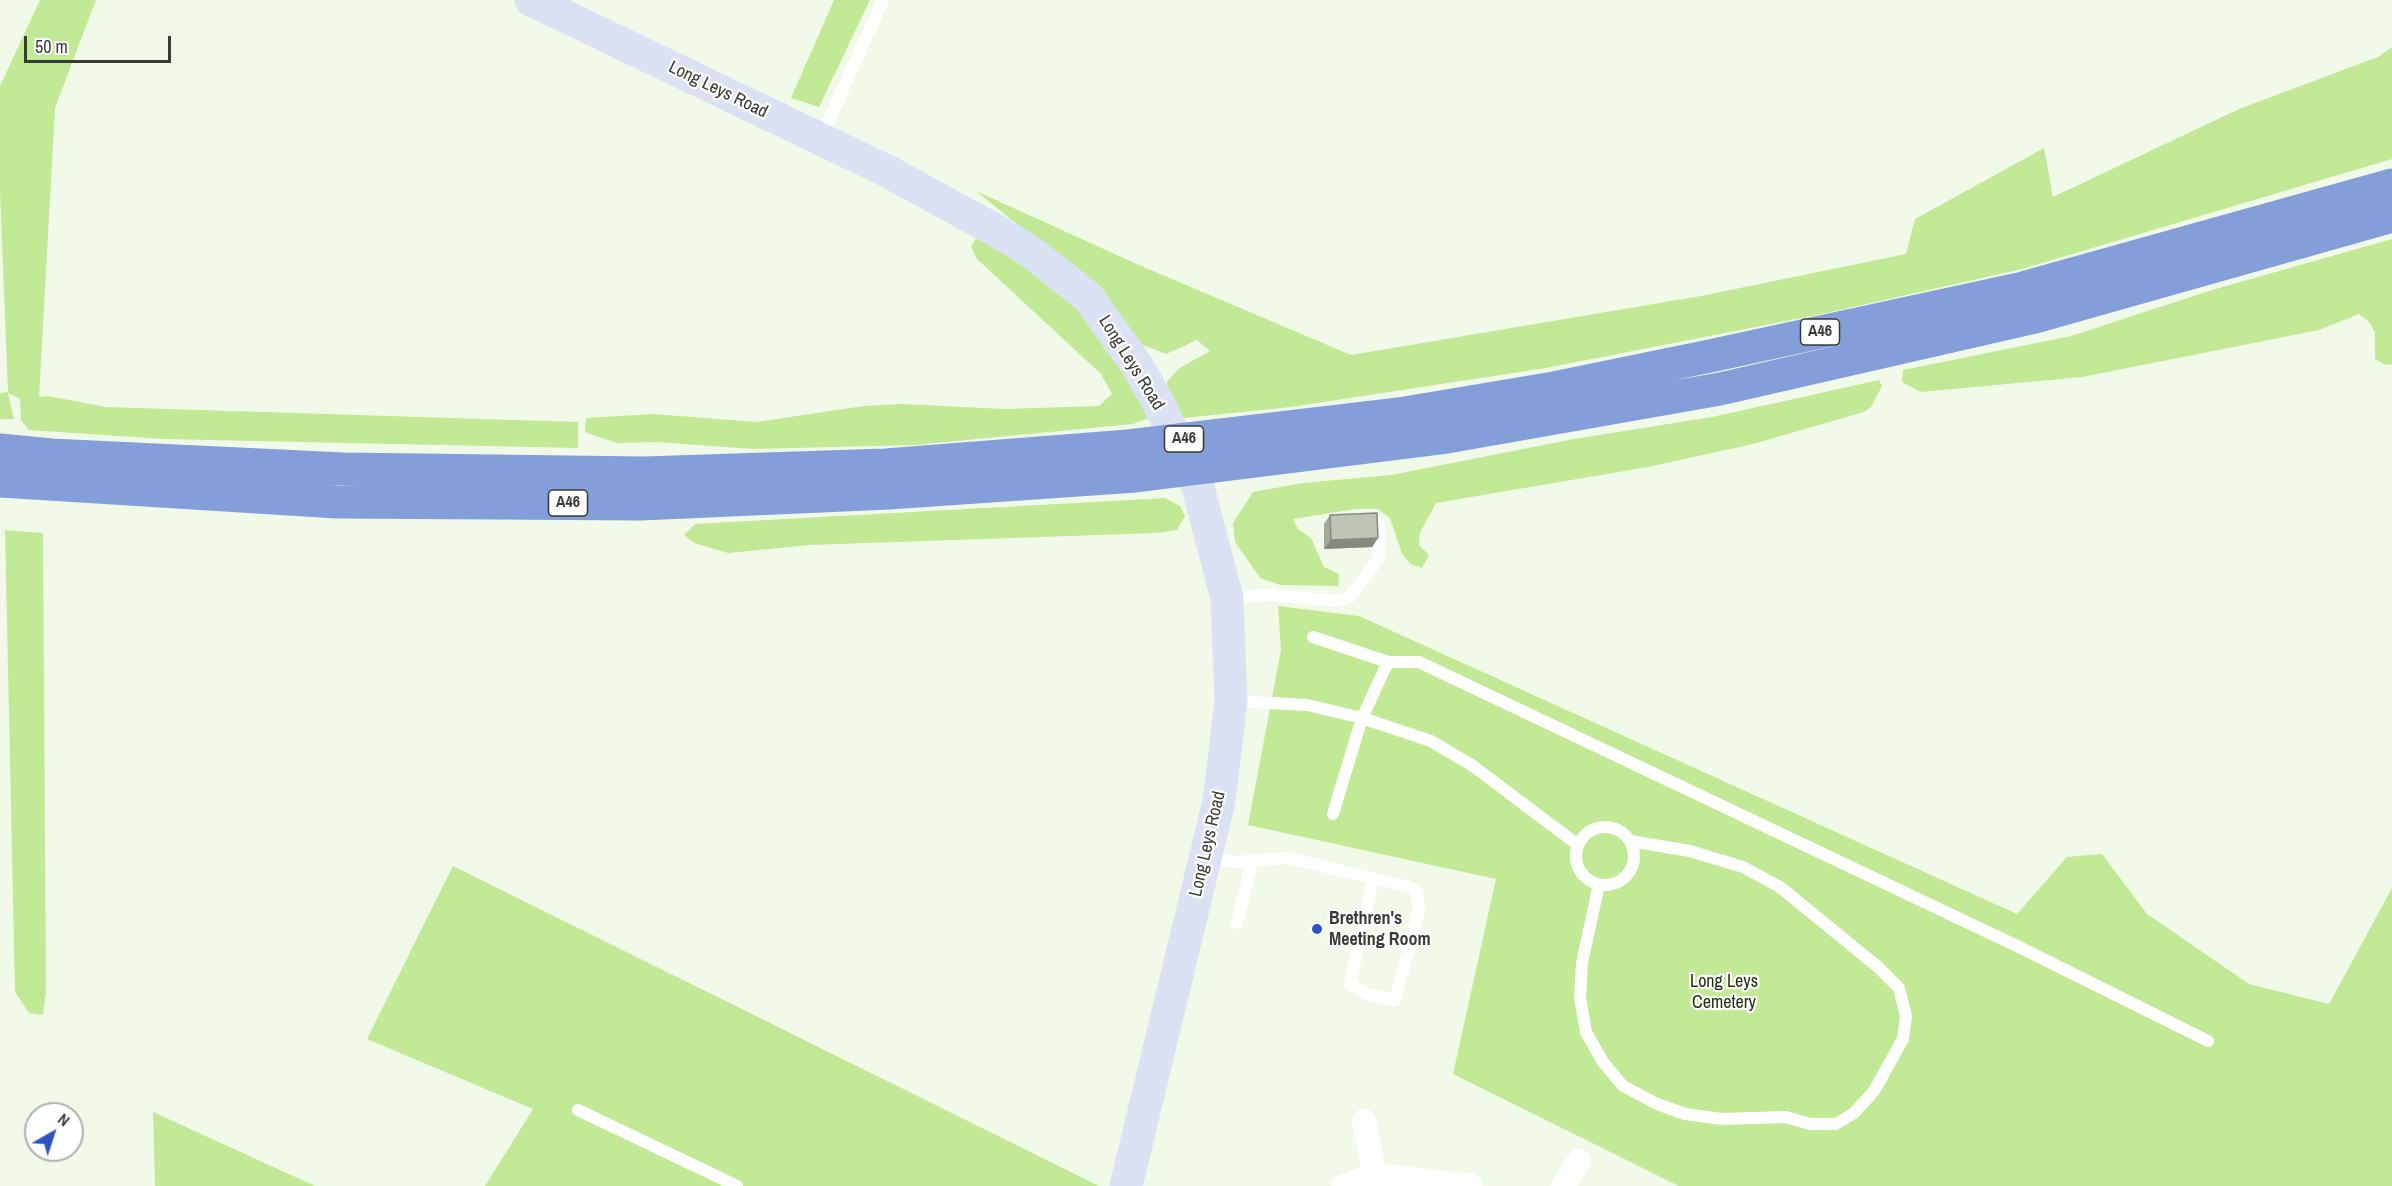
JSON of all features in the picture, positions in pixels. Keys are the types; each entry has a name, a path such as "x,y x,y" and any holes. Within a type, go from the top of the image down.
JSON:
{"highway":[{"name":"A46","path":"1241,449 1399,414 1554,388 1710,356 2023,288 2392,185"},
{"name":"A46","path":"0,481 337,502 640,504 889,493 1241,449 1441,438 1720,389 2031,318 2392,216"},
{"name":"A46","path":"0,450 344,469 644,473 886,465 1132,461"}],"street":[{"name":"Long Leys Road","path":"531,0 821,139 973,216 1035,255 1089,298 1147,383 1197,484 1227,598 1232,701 1219,801 1126,1186"},
{"path":"1364,1121 1375,1175"},
{"path":"1563,1186 1579,1161"},
{"path":"1343,1186 1375,1175 1472,1186"}],"lane":[{"path":"821,139 883,0"},
{"path":"1227,598 1271,595 1337,601 1350,597 1379,558 1378,524"},
{"path":"1313,638 1388,662 1419,662 2007,940 2208,1041"},
{"path":"1333,814 1362,718 1388,662"},
{"path":"1232,701 1307,705 1362,718 1439,746 1473,766 1578,845"},
{"path":"1601,827 1620,831 1630,841 1635,856 1628,875 1612,884 1599,884 1587,878 1581,871 1577,863 1578,845 1583,836 1601,827"},
{"path":"1599,884 1582,963 1580,997 1586,1032 1603,1062 1623,1086 1657,1104 1685,1114 1722,1119 1786,1117 1810,1124 1836,1124 1854,1113 1874,1090 1903,1039 1906,1016 1899,988 1878,967 1780,887 1743,867 1690,851 1630,841"},
{"path":"1206,855 1235,862 1288,858 1410,888 1417,893 1420,903 1395,1000 1369,995 1350,984 1373,880"},
{"path":"1237,923 1253,859"},
{"path":"578,1110 737,1186"}],"green space":[{"path":"40,0 96,0 55,108 39,397 48,396 106,407 578,422 578,448 164,439 29,430 21,420 20,399 8,393 14,419 0,419 0,393 8,392 0,191 0,86"},
{"path":"834,0 870,0 819,107 791,98"},
{"path":"2392,47 2392,159 2022,269 1822,314 1546,368 1291,407 1184,418 1168,395 1167,382 1178,369 1210,351 1197,340 1166,354 1132,341 1038,241 976,191 1139,265 1351,355 1701,296 1906,254 1915,219 2044,148 2053,197 2239,109 2378,57"},
{"path":"978,235 1062,293 1106,337 1149,418 1133,424 915,445 752,449 657,442 617,443 585,432 586,418 653,414 756,422 864,406 902,404 1004,409 1099,406 1112,394 1101,374 977,259 971,246"},
{"path":"2392,239 2392,364 2386,365 2375,359 2375,332 2369,322 2359,314 2319,330 2082,377 1921,392 1902,382 1903,370 2071,336 2212,290"},
{"path":"1879,380 1882,386 1871,407 1864,412 1753,444 1648,467 1436,503 1420,533 1419,545 1429,555 1422,568 1410,564 1402,554 1390,518 1378,509 1356,509 1293,519 1298,529 1311,538 1324,567 1339,574 1338,586 1280,585 1260,578 1235,542 1233,523 1253,492 1303,483 1391,475 1574,439 1712,417"},
{"path":"1165,498 1180,506 1185,516 1177,530 1157,533 810,545 728,553 694,543 684,535 695,524"},
{"path":"5,530 43,533 46,992 43,1015 29,1013 15,992"},
{"name":"Long Leys Cemetery","path":"1278,606 1359,616 2017,914 2067,857 2102,854 2147,914 2249,984 2329,1004 2392,888 2392,1186 1679,1186 1453,1074 1496,879 1248,825 1281,650"},
{"path":"453,866 1099,1186 485,1186 533,1109 367,1039"},
{"path":"153,1112 315,1186 155,1186"}],"building":[{"path":"1377,513 1378,538 1331,540 1330,515"}],"place":[{"name":"Brethren's Meeting Room","path":"1317,929"}]}
